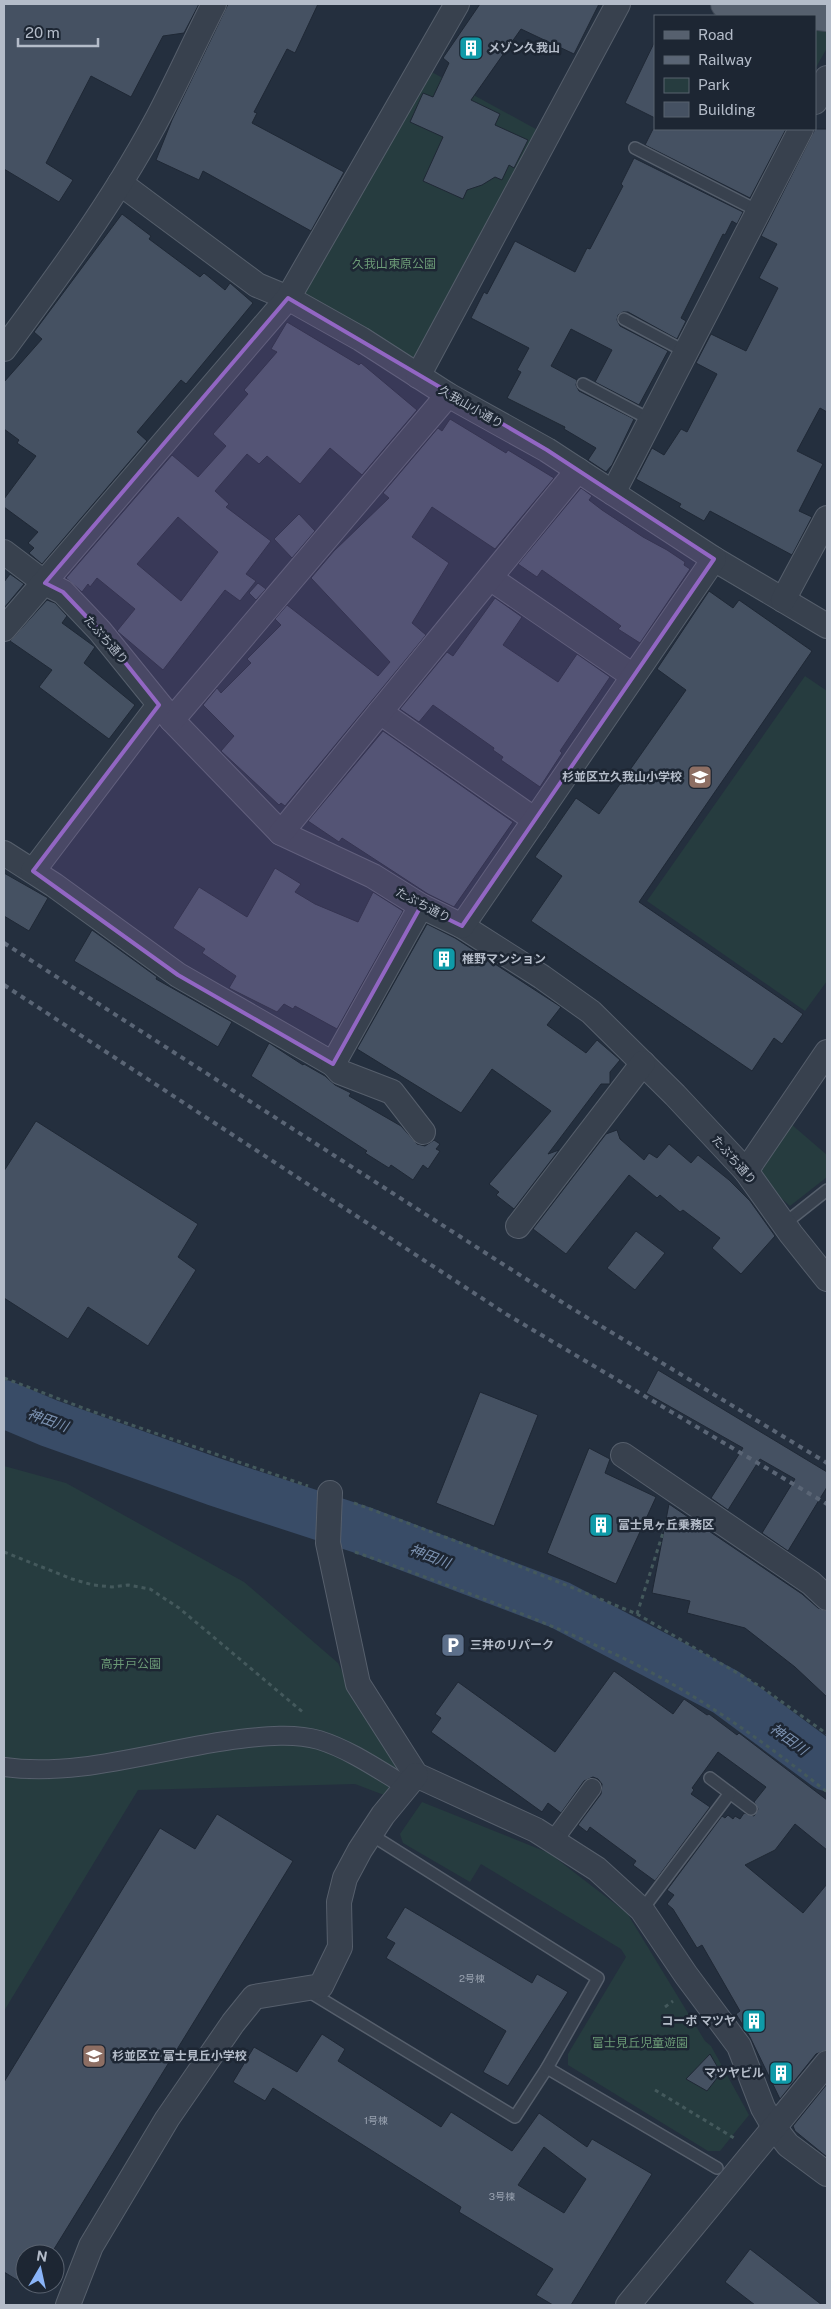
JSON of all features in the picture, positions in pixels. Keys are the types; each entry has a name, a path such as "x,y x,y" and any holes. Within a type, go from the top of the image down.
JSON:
{"main road":[{"path":"725,4 811,15"}],"street":[{"path":"4,349 79,248 120,183 156,122 214,4"},
{"path":"4,629 288,298 457,4"},
{"path":"418,376 618,4"},
{"path":"816,100 827,78"},
{"path":"614,494 800,130"},
{"name":"久我山小通り","path":"120,183 257,285 288,298 361,340 448,395 547,450 714,559 827,626"},
{"path":"33,872 166,712 448,395"},
{"path":"281,833 578,470"},
{"path":"783,600 827,518"},
{"name":"たぶち通り","path":"4,552 45,583 63,592 100,631 166,712 281,833 373,876 421,906 462,926 542,977 591,1012 643,1063 746,1171 827,1279"},
{"path":"462,926 714,559"},
{"path":"490,578 634,676"},
{"path":"380,712 534,820"},
{"path":"4,853 178,975 333,1064 340,1072 392,1092 423,1132"},
{"path":"333,1064 421,906"},
{"path":"746,1171 827,1052"},
{"path":"518,1226 643,1063"},
{"path":"624,1455 811,1583 827,1598"},
{"path":"331,1494 328,1537 358,1684 411,1781"},
{"path":"4,1767 26,1770 60,1770 184,1747 269,1736 319,1740 411,1781 536,1830 597,1869 642,1910 689,1980 739,2046 763,2108 774,2127 788,2145 827,2174"},
{"path":"68,2305 91,2246 167,2120 233,2023 254,1997 321,1986 340,1947 339,1902 345,1878 370,1834 411,1781"},
{"path":"553,1841 592,1788"},
{"path":"630,2305 754,2150 827,2063"}],"lane":[{"path":"636,148 758,211"},
{"path":"624,319 686,352"},
{"path":"583,384 651,420"},
{"path":"784,1224 827,1190"},
{"path":"710,1778 751,1809"},
{"path":"642,1910 730,1793"},
{"path":"305,1989 515,2117 547,2068 598,1978 370,1834"},
{"path":"547,2068 717,2168"}],"path":[{"path":"4,1378 117,1421 331,1494 468,1546 637,1614 761,1687 827,1734"},
{"path":"637,1614 676,1492"},
{"path":"328,1537 609,1651 699,1700 801,1771 827,1792"},
{"path":"4,1552 86,1583 112,1587 128,1585 150,1589 179,1608 319,1726 319,1740"},
{"path":"654,2090 754,2150"}],"highlighted area":[{"path":"288,298 547,450 714,559 462,926 421,906 333,1064 178,975 33,871 159,705 100,631 63,592 45,583"}],"green space":[{"path":"816,29 827,30 827,48 816,67"},
{"name":"久我山東原公園","path":"428,70 543,133 421,355 411,359 306,299 302,286"},
{"path":"805,676 827,691 827,981 805,1011 647,901"},
{"path":"791,1124 827,1155 827,1177 790,1206 758,1177"},
{"name":"高井戸公園","path":"4,1466 66,1483 244,1582 338,1663 351,1690 403,1768 384,1795 355,1784 138,1790 4,2011"},
{"name":"富士見丘児童遊園","path":"422,1802 549,1853 627,1913 705,2041 711,2046 749,2115 720,2151 708,2151 568,2065 568,2054 626,1957 621,1949 481,1864 470,1882 403,1843 400,1834"}],"building":[{"path":"4,4 199,4 184,33 163,36 131,97 91,76 46,163 73,180 59,202 4,169"},
{"path":"228,4 318,4 295,53 287,49 254,112 257,113 252,123 344,172 311,231 203,171 199,180 156,160 172,120"},
{"path":"480,4 599,4 574,54 521,29 471,100 500,114 495,125 528,140 514,168 509,165 502,180 495,177 482,185 467,190 463,199 423,181 443,137 410,122 423,93 433,97 449,63 443,58"},
{"path":"654,43 654,118 625,103"},
{"path":"653,129 785,130 750,198 645,145"},
{"path":"827,129 827,412 820,408 797,451 823,464 799,511 812,517 792,555 710,511 704,521 679,507 681,504 636,479 652,448 664,455 681,429 687,432 717,374 696,363 711,334 746,351 778,288 759,278 777,244 761,236 814,130"},
{"path":"634,158 743,212 737,224 732,221 725,235 723,234 681,318 686,321 677,339 628,312 618,315 617,320 620,326 668,351 639,405 595,382 612,350 571,329 551,366 577,380 576,385 579,391 634,419 612,465 606,472 588,460 596,448 564,429 565,427 507,398 521,372 517,370 529,348 471,318 484,292 487,294 515,241 575,272 587,248 590,249 623,186 621,184"},
{"path":"122,214 151,236 149,239 200,277 204,273 225,290 230,283 253,303 186,384 181,380 137,432 147,441 42,564 29,553 34,548 28,543 38,532 4,507 4,499 36,456 17,443 19,440 4,429 4,382 42,339 34,332"},
{"path":"287,322 359,365 361,363 417,410 362,475 330,448 300,484 267,456 259,464 247,454 215,491 229,504 226,507 271,541 246,574 256,581 240,601 225,590 163,670 117,631 135,609 97,578 90,587 88,584 82,592 66,578 172,455 198,477 226,446 213,434 248,394 244,390 277,352 271,349","holes":["178,517 218,552 181,601 137,564"]},
{"path":"450,419 506,453 508,450 554,478 495,549 432,507 412,537 449,563 412,623 426,635 285,806 281,803 279,805 221,751 234,736 203,705 217,688 221,693 251,663 247,659 281,625 275,619 287,605 378,676 390,662 311,578 334,551 389,498 383,493 438,428 442,431"},
{"path":"581,488 592,496 589,500 602,510 685,562 684,565 690,569 640,643 618,629 621,626 542,570 537,577 518,564"},
{"path":"299,514 315,531 292,558 274,539"},
{"path":"10,574 24,584 4,608 4,582"},
{"path":"258,583 266,589 256,600 249,593"},
{"path":"709,591 733,608 739,600 812,651 639,902 803,1014 782,1044 774,1038 752,1071 531,921 562,876 535,857 576,798 599,814 686,690 657,669"},
{"path":"495,598 522,617 503,645 558,682 577,654 610,677 560,751 562,753 540,787 501,760 503,757 493,750 494,748 433,705 419,722 400,709 447,652 453,656"},
{"path":"47,600 55,603 67,616 62,623 95,647 84,663 135,705 109,739 39,687 52,670 10,641"},
{"path":"383,731 513,822 454,907 428,894 342,838 339,842 308,821"},
{"path":"275,868 301,884 295,892 315,904 358,922 373,892 403,911 337,1029 295,1006 293,1009 284,1004 277,1012 229,988 236,976 202,953 205,949 173,928 199,887 247,917"},
{"path":"4,873 48,898 29,931 4,916"},
{"path":"427,924 455,938 561,1007 547,1025 586,1053 597,1040 620,1060 610,1072 610,1084 601,1084 548,1154 559,1150 514,1209 496,1195 499,1192 489,1184 551,1111 492,1069 461,1113 357,1049"},
{"path":"92,930 157,977 156,979 232,1022 218,1047 74,961"},
{"path":"269,1043 351,1093 349,1096 401,1126 417,1144 425,1146 434,1140 440,1144 436,1149 440,1151 428,1169 423,1165 413,1180 391,1165 389,1168 365,1153 367,1151 251,1076"},
{"path":"36,1121 198,1224 178,1257 196,1270 148,1346 88,1307 68,1339 4,1298 4,1171"},
{"path":"617,1130 620,1139 644,1160 649,1153 657,1158 669,1144 691,1163 698,1155 729,1180 750,1201 775,1236 741,1274 712,1248 720,1238 683,1210 680,1212 660,1195 657,1198 629,1175 566,1254 533,1229 606,1134"},
{"path":"636,1231 665,1253 635,1290 607,1268"},
{"path":"658,1370 827,1472 827,1487 788,1551 762,1533 795,1479 760,1459 728,1510 711,1498 743,1448 646,1393"},
{"path":"480,1392 538,1415 494,1526 436,1503"},
{"name":"富士見ヶ丘乗務区","path":"589,1448 610,1459 605,1473 656,1497 616,1584 547,1553"},
{"path":"669,1504 802,1594 818,1608 827,1611 827,1697 795,1667 745,1628 687,1613 690,1601 652,1593"},
{"path":"614,1671 673,1714 684,1699 707,1715 709,1714 737,1735 739,1733 827,1800 827,1850 795,1824 775,1850 745,1865 803,1913 827,1884 827,2050 816,2054 780,2099 750,2037 736,2014 740,2011 702,1945 697,1948 673,1909 667,1904 674,1895 667,1890 722,1816 725,1818 728,1815 733,1819 735,1816 740,1819 744,1813 754,1816 758,1809 754,1802 766,1787 718,1752 692,1788 694,1790 691,1794 710,1807 655,1881 633,1865 636,1861 590,1827 587,1832 578,1825 601,1794 602,1784 598,1779 593,1777 584,1781 561,1813 548,1803 542,1812 431,1732 441,1718 435,1714 458,1682 555,1752"},
{"path":"217,1814 293,1861 57,2244 15,2244 15,2279 4,2272 4,2082 160,1828 195,1849"},
{"path":"405,1907 532,1983 537,1974 568,1992 508,2086 483,2072 506,2031 386,1958 395,1943 386,1938"},
{"path":"322,2034 345,2049 338,2061 441,2127 451,2112 512,2151 539,2113 587,2147 592,2139 652,2174 571,2305 553,2305 536,2295 553,2269 459,2212 461,2207 273,2088 265,2101 233,2082 254,2047 297,2072","holes":["544,2147 586,2179 564,2213 518,2185"]},
{"path":"710,2054 721,2073 707,2091 686,2079"},
{"path":"827,2084 827,2157 795,2131 793,2126"},
{"path":"750,2249 822,2305 755,2305 725,2282"}],"waterway":[{"name":"神田川","path":"4,1404 49,1423 215,1482 362,1530 560,1605 726,1692 827,1767"}],"railway":[{"path":"4,943 568,1306 827,1463"},
{"path":"4,985 506,1314 827,1504"}],"place":[{"name":"メゾン久我山","path":"471,48"},
{"name":"杉並区立久我山小学校","path":"700,777"},
{"name":"椎野マンション","path":"444,959"},
{"name":"富士見ヶ丘乗務区","path":"601,1525"},
{"name":"三井のリパーク","path":"453,1645"},
{"name":"コーポ マツヤ","path":"754,2021"},
{"name":"杉並区立 富士見丘小学校","path":"94,2056"},
{"name":"マツヤビル","path":"781,2073"}]}
